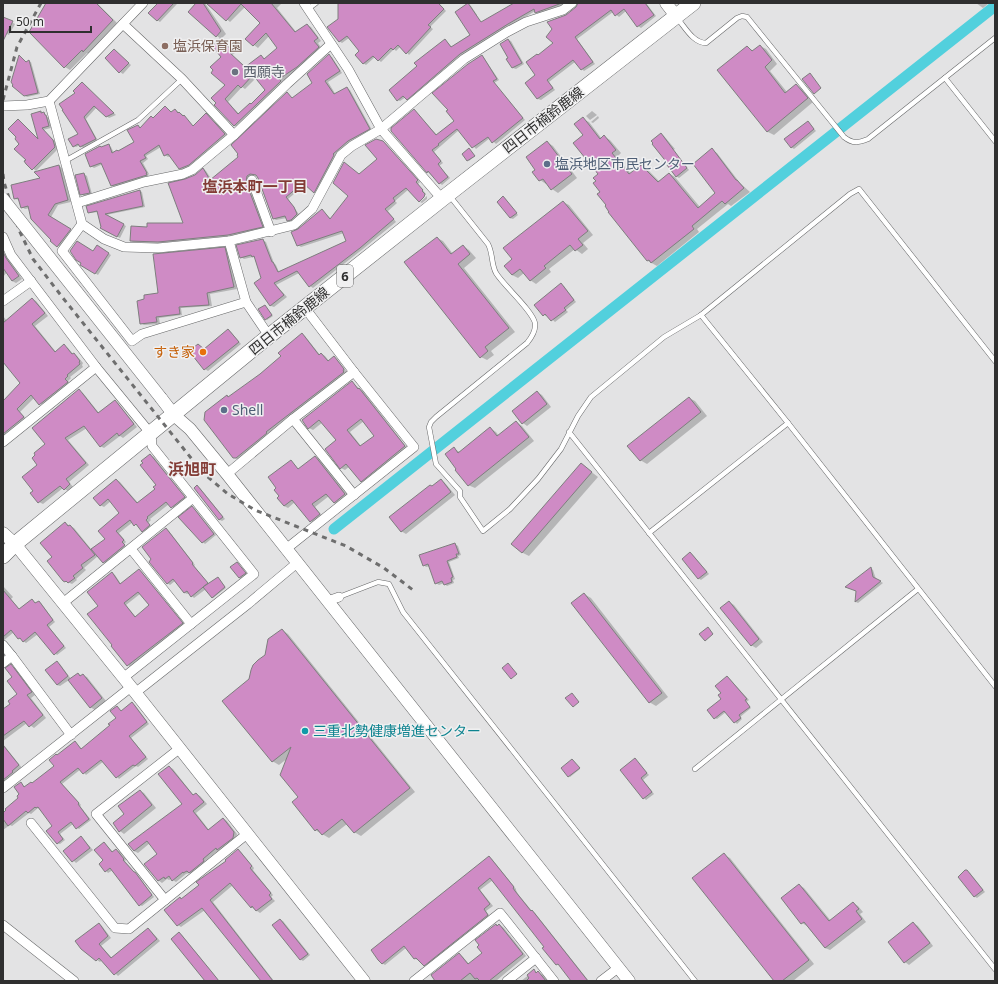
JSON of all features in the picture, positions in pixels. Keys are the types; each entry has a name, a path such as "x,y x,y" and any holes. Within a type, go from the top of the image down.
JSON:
{"main road":[{"name":"四日市楠鈴鹿線","path":"3,556 15,544 269,336 692,3"}],"street":[{"path":"3,106 27,105 50,101 144,3"},
{"path":"50,101 82,224 104,239 124,247 158,248 229,242 294,225 312,209 341,155 352,146 381,129 464,59 526,22 563,10 572,3"},
{"path":"666,3 676,16"},
{"path":"309,5 331,44 348,69 381,129 445,197"},
{"path":"123,24 182,79 234,135"},
{"path":"77,203 144,182 183,174 192,170 234,135 331,44"},
{"path":"252,180 271,232"},
{"path":"3,199 174,415 190,429 297,563 334,599 629,981"},
{"path":"82,224 62,251 132,340 142,334 246,302"},
{"path":"3,237 11,255 31,282 151,434 152,446 254,574 191,624 130,686"},
{"path":"229,242 246,302 269,336"},
{"path":"3,301 31,282"},
{"path":"286,549 414,447 305,308"},
{"path":"3,442 96,366"},
{"path":"227,474 293,419 354,372"},
{"path":"293,419 354,495"},
{"path":"63,603 193,498"},
{"path":"3,533 15,544 130,686 364,981"},
{"path":"130,548 191,624"},
{"path":"3,788 71,735 130,686 248,604 297,563"},
{"path":"3,645 71,735"},
{"path":"3,663 12,656"},
{"path":"165,900 96,814 179,749"},
{"path":"31,823 115,928 129,929 248,834"},
{"path":"414,981 500,913 554,981"},
{"path":"3,925 74,981"},
{"path":"507,981 536,958"},
{"path":"601,981 618,968"}],"lane":[{"path":"676,16 700,43 706,43 737,18 742,16 748,17 834,125 851,143 859,143 868,139 995,38"},
{"path":"945,78 995,141"},
{"path":"65,161 138,120 182,79"},
{"path":"445,197 488,244 491,250 493,267 497,274 535,322 534,334 527,343 431,422 429,427 436,464 460,491 460,497 483,531 510,509 538,479 561,449 569,432 591,397 664,337 701,315 850,194 859,189 995,361"},
{"path":"701,315 995,686"},
{"path":"649,533 788,423"},
{"path":"569,432 995,969"},
{"path":"334,599 378,582 389,584 403,612 695,981"},
{"path":"696,769 918,590"}],"building":[{"path":"46,3 96,3 113,20 83,52 82,50 64,68 29,32"},
{"path":"158,3 174,3 157,21 148,13"},
{"path":"196,3 203,3 221,31 216,37 188,12"},
{"path":"206,3 271,3 295,32 307,24 318,38 314,41 319,47 297,67 279,79 281,81 234,126 214,105 216,103 211,98 225,85 211,73 213,70 210,67 221,57 212,46 221,38 231,50 229,52 245,67 261,55 264,59 277,48 266,33 253,46 245,39 260,23 241,4 226,21","holes":["253,75 265,90 238,114 225,99 238,85 241,88"]},
{"path":"338,3 438,3 444,9 428,25 431,27 406,54 398,45 393,50 391,48 378,61 373,56 363,64 355,55 359,51 347,36 339,42 327,27 338,19"},
{"path":"468,3 481,22 514,3 562,3 535,13 534,9 508,24 460,54 407,100 403,96 397,101 389,90 417,66 414,63 445,39 451,47 470,35 455,12"},
{"path":"578,3 645,3 654,15 637,27 624,9 615,16 611,10 575,37 593,62 581,70 573,60 547,80 553,88 537,99 525,83 535,75 526,62 553,43 546,37 552,29 547,22 566,15 576,7"},
{"path":"3,17 13,21 3,41"},
{"path":"508,39 522,63 512,68 506,59 508,58 500,44"},
{"path":"760,45 772,60 765,67 785,93 796,84 808,98 767,132 717,70 747,46 752,51"},
{"path":"114,49 129,63 119,73 105,58"},
{"path":"329,54 340,71 325,81 334,94 347,87 370,129 348,141 333,154 334,155 314,193 303,183 286,197 294,207 297,214 291,220 287,221 285,216 273,219 258,178 256,175 250,174 247,176 246,182 263,227 228,235 158,242 130,241 131,226 147,227 147,223 183,223 168,183 195,175 203,168 210,180 238,157 238,154 231,145 287,92 292,98 312,83 307,74"},
{"path":"19,55 26,62 29,60 38,93 24,96 12,86 13,85 11,82"},
{"path":"482,55 497,79 493,81 523,118 492,143 488,137 472,148 457,129 432,150 441,161 438,164 448,177 439,184 428,171 427,173 391,131 391,128 414,109 436,135 454,121 446,111 448,110 432,93 468,64"},
{"path":"810,73 821,88 814,94 802,79"},
{"path":"82,82 114,113 106,117 94,106 84,117 96,139 80,147 78,144 73,147 68,139 78,134 59,104 75,93 73,91"},
{"path":"165,106 171,112 175,109 178,113 179,112 183,116 184,115 193,126 206,113 225,134 189,165 179,169 168,154 164,156 159,145 144,155 146,158 140,161 147,175 111,186 101,163 90,167 85,154 100,146 109,144 112,153 134,142 127,130 138,125 140,128 151,116 153,118"},
{"path":"41,111 41,113 44,112 46,115 49,126 42,128 53,140 55,147 32,170 24,161 26,160 14,149 19,144 15,139 16,137 8,129 18,119 38,139 31,114"},
{"path":"583,117 600,139 604,135 616,150 612,153 629,174 641,165 658,182 669,173 698,208 715,193 693,164 712,148 736,180 744,188 725,204 722,201 692,226 694,229 651,263 649,260 647,261 608,212 605,206 606,205 597,194 600,192 593,183 596,181 593,178 598,174 573,143 583,135 574,124"},
{"path":"808,121 814,129 791,148 784,139"},
{"path":"661,133 687,168 676,177 652,144 653,143 651,141"},
{"path":"376,139 383,141 418,180 416,182 423,190 422,191 425,194 424,197 419,202 406,188 393,198 395,201 385,209 394,219 360,248 309,287 297,271 274,283 284,295 270,306 254,283 261,278 254,256 252,257 251,255 240,258 236,245 263,239 272,262 278,272 346,241 342,231 297,246 291,232 298,229 322,209 330,219 348,196 333,183 344,162 359,174 377,159 365,145"},
{"name":"塩浜地区市民センター","path":"547,141 572,174 551,190 543,179 539,181 532,172 535,170 526,157"},
{"path":"469,148 475,156 467,161 462,154"},
{"path":"59,165 68,200 55,204 48,215 71,229 57,247 31,219 28,206 21,208 18,198 14,199 11,185 40,178 34,172"},
{"path":"84,173 90,193 80,195 75,175"},
{"path":"140,190 143,206 105,214 124,224 117,237 100,228 97,211 88,213 86,206"},
{"path":"503,196 517,213 510,218 497,202"},
{"path":"563,201 588,231 578,239 583,245 575,251 570,245 544,266 546,268 530,281 520,269 512,275 504,266 512,259 503,248"},
{"path":"437,237 451,254 463,245 470,254 458,264 509,328 485,347 488,351 480,358 404,262"},
{"path":"77,241 93,251 97,245 109,253 95,274 80,265 81,263 76,260 70,251"},
{"path":"225,247 234,287 207,293 209,305 179,307 180,314 156,317 157,322 140,324 137,301 144,299 144,295 158,293 153,254"},
{"path":"3,252 19,276 12,281 3,268"},
{"path":"561,283 574,300 564,308 566,310 551,321 545,314 543,316 534,305"},
{"path":"32,298 45,313 32,324 55,352 64,344 72,354 74,353 80,361 80,364 67,375 68,376 65,379 68,382 39,405 31,395 17,409 24,417 3,434 3,401 20,383 3,362 3,323"},
{"path":"265,305 272,315 265,320 258,309"},
{"path":"228,329 239,342 204,370 189,351 198,344 204,349"},
{"path":"302,333 319,355 321,353 328,361 334,356 344,369 344,372 266,432 267,433 236,458 233,458 204,420 205,412 227,395 228,397 260,374 281,356 278,353"},
{"path":"352,381 405,446 361,482 346,464 340,469 325,449 336,440 319,420 308,429 302,420","holes":["361,419 374,436 360,446 347,430"]},
{"path":"79,389 98,413 115,400 134,424 119,436 117,433 100,447 84,426 65,438 86,463 66,479 70,484 64,490 60,486 38,503 30,493 33,491 22,477 37,465 32,458 35,455 34,453 45,444 32,428"},
{"path":"537,391 547,404 522,424 512,411"},
{"path":"689,397 701,412 640,461 627,446"},
{"path":"516,421 529,437 468,486 455,470 456,469 445,454 454,447 458,453 490,427 497,436"},
{"path":"150,454 185,497 171,508 166,502 147,517 148,518 146,520 150,525 142,532 136,524 134,526 130,520 116,531 124,540 122,542 125,545 103,563 91,549 105,539 98,531 119,513 108,499 100,506 93,498 116,479 137,503 155,489 153,487 156,485 140,465 143,463 141,461"},
{"path":"315,456 345,494 334,503 326,494 312,504 320,514 310,522 292,500 284,506 277,498 279,496 274,490 276,488 268,477 291,460 298,469"},
{"path":"581,463 592,472 522,553 511,544"},
{"path":"441,479 451,492 401,532 389,517 430,485 432,486"},
{"path":"197,485 223,517 219,520 194,488"},
{"path":"192,506 214,534 202,543 178,517"},
{"path":"65,522 68,526 70,525 95,555 81,565 83,568 73,576 75,578 68,583 63,581 47,561 52,557 40,543"},
{"path":"166,528 208,583 191,597 187,591 184,593 173,579 167,584 149,562 151,559 142,547"},
{"path":"455,543 459,554 456,554 457,557 447,561 453,577 451,578 452,582 444,585 442,581 435,584 428,564 423,566 419,555"},
{"path":"690,552 707,572 698,579 682,559"},
{"path":"237,562 246,573 239,578 230,567"},
{"path":"871,567 873,577 881,581 855,602 856,591 845,587"},
{"path":"139,569 183,623 127,666 87,614 98,606 87,592 112,572 120,584","holes":["138,592 149,605 135,617 124,603"]},
{"path":"218,577 225,587 212,598 203,587"},
{"path":"3,590 19,609 32,599 35,603 39,601 53,620 47,625 64,646 54,655 35,632 23,642 20,638 18,639 11,630 3,637"},
{"path":"584,593 662,693 649,703 571,603"},
{"path":"729,601 759,639 751,646 720,608"},
{"path":"708,627 713,634 705,641 699,634"},
{"name":"三重北勢健康増進センター","path":"282,629 410,788 354,833 342,819 322,835 317,829 315,831 292,802 298,797 280,775 291,747 272,762 222,701 249,679 253,665 265,655 268,639"},
{"path":"57,661 68,676 57,685 45,670"},
{"path":"508,663 517,674 511,679 502,668"},
{"path":"11,664 32,692 27,695 43,715 29,727 24,721 3,736 3,709 10,704 8,701 17,694 7,681 12,677 5,668"},
{"path":"78,673 80,676 83,674 102,698 90,708 68,680"},
{"path":"727,676 747,699 745,700 750,707 739,715 741,718 734,723 724,711 714,719 707,710 721,699 718,695 721,693 715,686"},
{"path":"572,693 579,702 573,707 565,698"},
{"path":"132,702 147,722 129,736 146,757 116,778 101,760 83,774 78,768 60,782 79,803 78,804 89,819 76,829 71,822 58,832 63,839 57,844 46,831 52,826 38,807 35,807 28,813 26,811 8,826 3,819 3,813 6,810 5,809 18,798 17,796 19,794 14,787 21,782 24,787 31,782 32,783 54,766 49,760 75,741 81,749 110,725 108,724 116,718 110,711 117,706 121,711"},
{"path":"3,745 19,765 3,780"},
{"path":"635,758 647,773 641,778 652,792 643,799 620,770"},
{"path":"572,759 580,768 568,777 561,768"},
{"path":"169,766 193,795 196,793 204,802 193,811 208,830 223,818 234,832 233,838 217,850 216,848 203,859 204,861 189,873 187,871 183,872 172,881 169,876 158,881 144,864 157,854 147,841 134,851 128,844 182,804 158,774"},
{"path":"140,790 152,805 119,832 113,823 124,814 118,806"},
{"path":"81,836 90,848 72,862 63,851"},
{"path":"104,842 112,852 116,849 124,859 123,860 135,872 152,895 139,906 110,868 105,872 99,864 103,860 94,850"},
{"path":"238,849 252,866 250,868 271,893 269,895 272,899 256,911 252,906 251,908 230,883 210,900 273,981 261,981 202,908 177,926 164,910 180,897 181,899 199,885 196,882 226,861 225,860"},
{"path":"724,853 809,960 782,981 774,981 692,878"},
{"path":"489,856 514,887 513,888 515,891 531,911 532,910 588,981 571,981 558,964 556,965 542,948 544,947 490,878 478,888 490,904 484,909 488,915 424,966 416,958 414,959 404,946 382,964 378,960 371,950"},
{"path":"965,870 967,870 983,890 974,897 958,877"},
{"path":"799,884 829,921 853,902 859,909 856,911 862,919 825,948 804,922 801,924 781,898"},
{"path":"280,919 308,954 300,960 272,925"},
{"path":"913,922 930,943 904,963 888,942"},
{"path":"99,923 108,936 99,944 111,958 148,928 157,939 114,975 99,958 96,961 81,949 75,941"},
{"path":"496,924 497,926 499,924 523,954 489,981 480,981 477,978 475,979 470,973 460,981 435,981 431,975 459,953 468,964 482,953 477,947 479,945 475,940"},
{"path":"179,932 219,981 205,981 171,939"},
{"path":"534,969 536,973 538,971 546,981 526,981 529,978 527,975"}],"waterway":[{"path":"334,529 995,6"}],"railway":[{"path":"3,100 17,47 41,3"},
{"path":"3,174 4,182 19,230 33,259 203,473 228,494 255,510 346,546 384,568 413,590"}],"place":[{"name":"塩浜保育園","path":"165,46"},
{"name":"西願寺","path":"235,72"},
{"name":"塩浜地区市民センター","path":"547,164"},
{"name":"すき家","path":"203,352"},
{"name":"Shell","path":"224,410"},
{"name":"三重北勢健康増進センター","path":"305,731"}],"district":[{"name":"塩浜本町一丁目","path":"255,187"},
{"name":"浜旭町","path":"192,469"}]}
